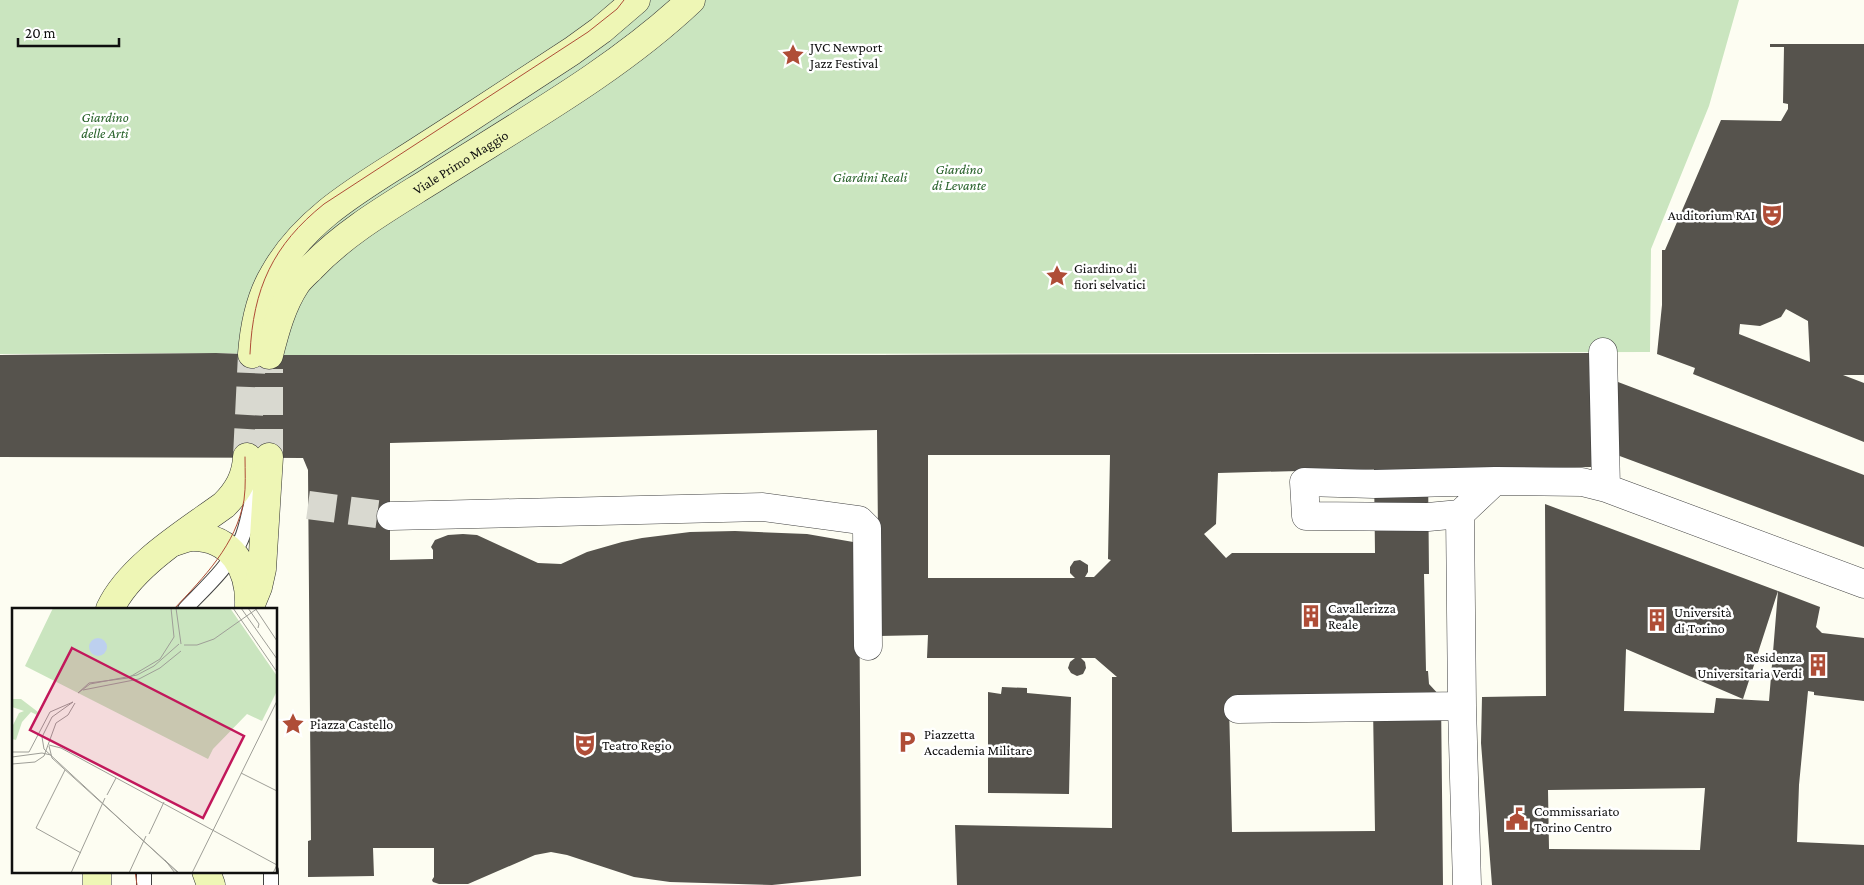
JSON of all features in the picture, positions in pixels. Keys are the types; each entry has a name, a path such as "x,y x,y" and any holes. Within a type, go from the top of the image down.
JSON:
{"street":[{"name":"Viale Primo Maggio","path":"636,0 601,30 572,51 349,197 309,227 287,254 268,286 254,331 261,354 278,324 288,298 297,283 335,245 378,214 597,74 655,33 691,0"},
{"path":"1603,352 1606,488"},
{"path":"111,608 130,581 147,562 229,500 242,483 257,469"},
{"path":"249,608 258,587 262,568 257,469"},
{"path":"1495,481 1460,514 1428,517 1306,516 1304,482 1374,484 1495,481 1582,482 1606,488 1864,584"},
{"path":"391,516 763,507 859,520 867,528 868,646"},
{"path":"1460,514 1462,706 1467,885"},
{"path":"174,542 192,537 204,538 217,541 233,553 241,565 247,580 249,608"},
{"path":"1238,709 1462,706"},
{"path":"97,872 97,885"},
{"path":"206,872 211,885"}],"lane":[{"path":"186,608 221,570 240,543 247,526 257,469"},
{"path":"144,872 144,885"},
{"path":"270,872 271,885"}],"green space":[{"name":"Giardini Reali","path":"0,0 1739,0 1709,106 1651,249 1650,352 286,355 216,353 0,354"}],"building":[{"name":"Auditorium RAI","path":"1770,44 1864,44 1864,375 1843,375 1864,383 1864,442 1693,374 1695,368 1657,354 1662,305 1662,250 1665,250 1721,120 1781,121 1788,109 1788,104 1783,103 1784,47 1770,47","holes":["1786,309 1808,321 1810,362 1739,334 1740,324 1760,326 1781,317"]},
{"path":"216,353 269,355 879,355 1594,353 1593,467 1428,469 1429,574 1424,574 1426,671 1428,671 1429,684 1441,697 1443,885 957,885 955,825 1112,828 1112,677 1117,677 1095,658 1081,658 1085,662 1086,668 1083,674 1077,676 1071,673 1068,668 1070,662 1075,658 927,658 928,635 879,636 877,430 390,443 390,560 433,559 431,547 435,540 448,535 463,534 477,535 538,563 561,564 587,552 622,542 690,532 735,531 807,534 859,543 861,876 772,885 670,882 634,877 567,855 551,852 535,855 468,884 439,884 432,880 434,877 434,848 373,848 374,876 308,877 308,841 311,840 308,470 303,458 0,457 0,355","holes":["928,455 1110,455 1108,559 1111,560 1094,577 1085,577 1088,572 1088,565 1080,560 1074,561 1070,567 1070,573 1075,578 928,578","1374,469 1375,553 1232,553 1226,558 1204,534 1216,524 1218,473","1370,696 1373,707 1375,831 1232,832 1229,704 1227,700"]},
{"path":"1618,382 1864,475 1864,547 1617,455"},
{"path":"1545,504 1778,591 1820,607 1816,627 1822,633 1864,638 1864,701 1814,695 1814,692 1808,691 1799,785 1797,842 1864,845 1864,885 1492,885 1481,743 1482,697 1546,696","holes":["1778,591 1769,701 1716,698 1714,713 1624,711 1626,649 1743,699","1705,788 1700,850 1549,849 1548,790"]},
{"path":"1002,687 1027,688 1027,693 1071,697 1069,794 988,793 988,692 1001,694"}],"tunnel":[{"path":"247,457 252,354"},
{"path":"269,369 269,457"},
{"path":"308,505 391,516"}],"tram line":[{"path":"250,354 252,330 261,288 279,252 291,235 306,220 324,204 588,32 617,9 624,0"},
{"path":"175,608 207,572 234,532 244,500 245,457"},
{"path":"135,872 137,885"}],"place":[{"name":"JVC Newport Jazz Festival","path":"793,55"},
{"name":"Auditorium RAI","path":"1772,215"},
{"name":"Giardino di fiori selvatici","path":"1057,276"},
{"name":"Cavallerizza Reale","path":"1311,616"},
{"name":"Università di Torino","path":"1657,620"},
{"name":"Residenza Universitaria Verdi","path":"1818,665"},
{"name":"Piazza Castello","path":"293,724"},
{"name":"Piazzetta Accademia Militare","path":"907,742"},
{"name":"Teatro Regio","path":"585,745"},
{"name":"Commissariato Torino Centro","path":"1517,819"}],"park label":[{"name":"Giardino delle Arti","path":"105,126"},
{"name":"Giardino di Levante","path":"959,177"}]}
